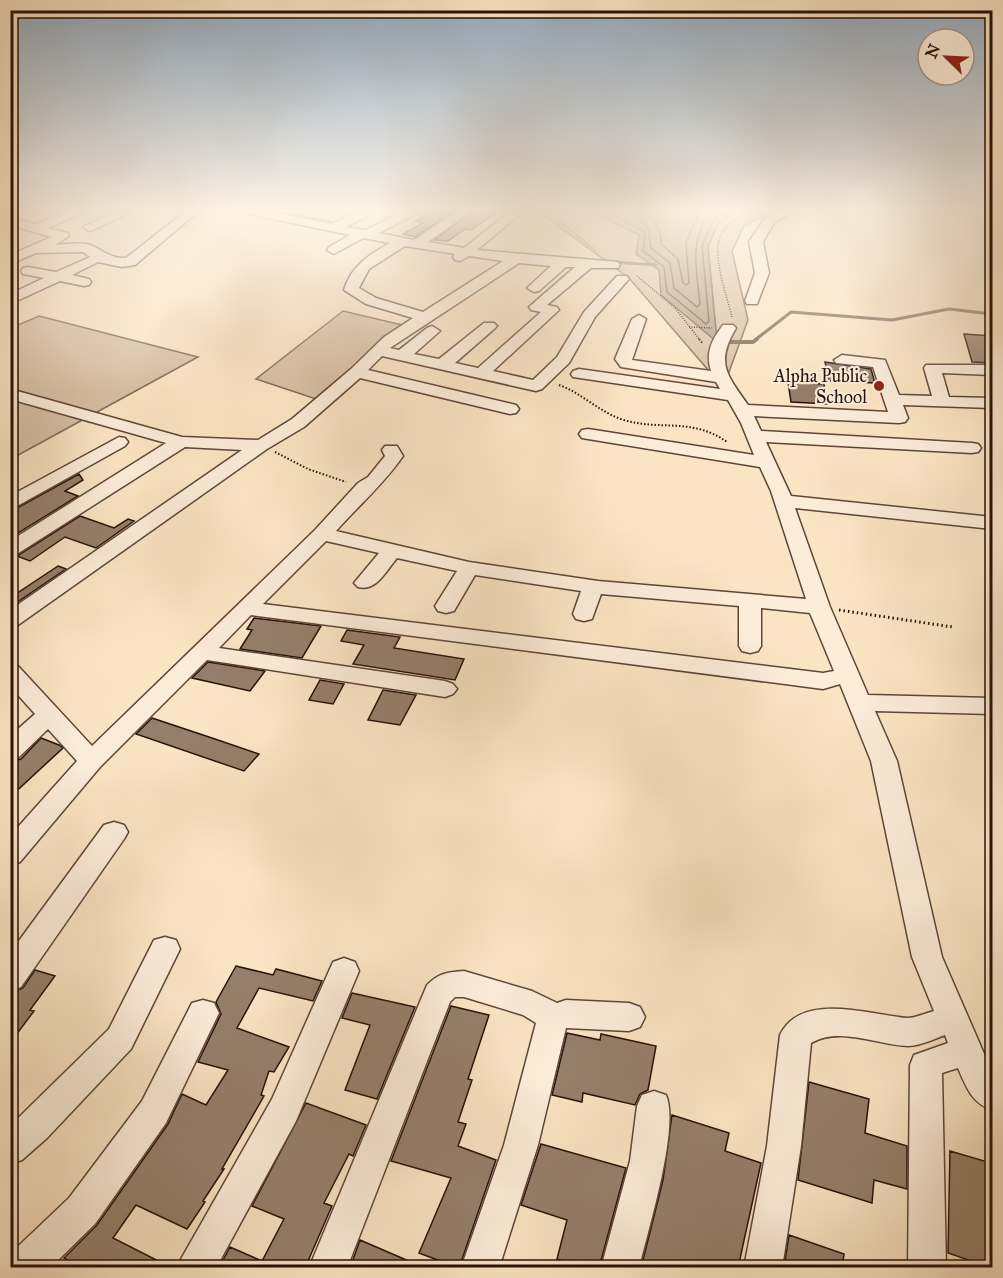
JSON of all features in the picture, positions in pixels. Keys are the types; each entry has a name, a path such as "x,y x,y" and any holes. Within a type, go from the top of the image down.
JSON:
{"street":[{"path":"13,297 74,270"},
{"path":"363,270 352,281 351,290 371,301 428,324"},
{"path":"402,356 448,303 499,270"},
{"path":"534,288 555,270"},
{"path":"481,374 552,310 536,307 580,270"},
{"path":"752,301 761,270"},
{"path":"28,271 84,282"},
{"path":"378,350 536,386 563,360 589,315 621,279"},
{"path":"13,297 38,300"},
{"path":"639,319 623,359 627,364 733,394"},
{"path":"10,620 261,445 298,423 318,403 357,372 378,350 428,324"},
{"path":"441,366 489,326"},
{"path":"723,337 716,352 733,394 751,423 756,461 783,501 819,607 884,761 927,957 981,1083 993,1095"},
{"path":"579,374 899,418 879,363 842,360"},
{"path":"942,401 932,368 993,370"},
{"path":"357,372 510,410"},
{"path":"10,394 181,442 261,445"},
{"path":"892,400 993,403"},
{"path":"588,434 756,461"},
{"path":"754,436 972,448"},
{"path":"10,504 118,442"},
{"path":"10,550 181,442"},
{"path":"10,855 91,761 322,534 365,487 375,481 394,456 391,450"},
{"path":"783,501 993,523"},
{"path":"322,534 469,568 593,586 819,607"},
{"path":"365,583 392,551"},
{"path":"446,606 469,568"},
{"path":"584,614 593,586"},
{"path":"750,601 750,646"},
{"path":"246,608 823,681 847,675"},
{"path":"201,652 445,689"},
{"path":"10,671 91,761"},
{"path":"859,703 993,706"},
{"path":"10,751 50,714"},
{"path":"10,978 114,832"},
{"path":"10,1148 35,1127 120,1039 165,950"},
{"path":"195,1268 284,1110 344,971"},
{"path":"328,1268 438,994 447,985 464,984 532,1004 545,1011 552,1020 542,1073 511,1184 480,1268"},
{"path":"23,1268 82,1211 154,1112 203,1013"},
{"path":"552,1020 566,1013 629,1017"},
{"path":"763,1268 784,1146 796,1035 819,1022 960,1035"},
{"path":"927,1268 926,1065 960,1035"},
{"path":"620,1268 647,1161 654,1106"}],"path":[{"path":"689,327 723,337 733,318 722,270"},
{"path":"543,380 572,389 613,417 626,421 708,431 722,436 756,461"},
{"path":"261,445 308,469 365,487"},
{"path":"819,607 953,627"}],"shaded area":[{"path":"618,270 659,270 717,341 710,270 736,270 748,320 729,372 709,371 629,278"},
{"path":"343,311 402,325 319,400 256,379"},
{"path":"39,316 198,357 11,459 11,328"}],"water":[{"path":"659,270 710,270 717,342 661,295"}],"building":[{"path":"964,334 993,336 993,363 972,362"},
{"path":"825,362 871,369 875,383 829,381"},
{"path":"788,382 824,384 828,404 791,402"},
{"path":"79,474 83,480 65,491 78,496 10,538 10,512"},
{"path":"80,516 114,528 128,519 134,521 96,548 65,537 30,561 17,556"},
{"path":"58,566 66,569 10,607 10,598"},
{"path":"254,618 321,626 302,658 240,649 252,630 247,629"},
{"path":"347,630 400,637 394,648 464,659 455,680 353,664 364,645 341,641"},
{"path":"208,662 265,671 250,691 192,678"},
{"path":"320,680 344,684 333,704 309,700"},
{"path":"383,690 416,695 400,725 368,720"},
{"path":"152,718 259,754 244,771 136,734"},
{"path":"41,738 63,748 10,797 10,762 21,759"},
{"path":"236,966 273,975 276,969 322,981 313,1001 259,988 237,1028 289,1047 274,1072 269,1071 261,1095 264,1096 222,1169 224,1169 203,1201 205,1202 187,1229 136,1205 113,1238 172,1268 82,1268 64,1258 97,1225 168,1124 182,1094 206,1105 228,1070 198,1062 221,1014 216,1002"},
{"path":"35,970 55,976 30,1010 34,1011 10,1043 10,993 23,988"},
{"path":"352,993 415,1007 377,1099 345,1090 370,1025 342,1018"},
{"path":"451,1006 489,1015 468,1079 472,1080 458,1122 466,1124 458,1146 496,1160 459,1268 419,1253 451,1178 391,1161"},
{"path":"567,1033 600,1040 601,1034 656,1046 648,1090 640,1094 635,1105 583,1093 582,1102 552,1095"},
{"path":"809,1082 869,1099 865,1133 907,1146 907,1189 874,1180 872,1203 798,1180"},
{"path":"306,1103 366,1125 353,1156 349,1154 324,1203 332,1206 305,1268 219,1268 230,1247 262,1261 284,1219 252,1206"},
{"path":"672,1115 729,1133 725,1151 761,1163 738,1268 641,1268 663,1180"},
{"path":"541,1144 626,1168 599,1268 583,1268 557,1259 567,1220 521,1205"},
{"path":"950,1151 991,1163 989,1267 948,1253"},
{"path":"789,1235 844,1254 842,1268 784,1268"},
{"path":"360,1240 425,1268 350,1268"}],"waterway":[{"path":"755,340 791,312 892,320 949,309 992,314"},
{"path":"723,342 753,342 757,339"}],"place":[{"name":"Alpha Public School","path":"879,386"}]}
